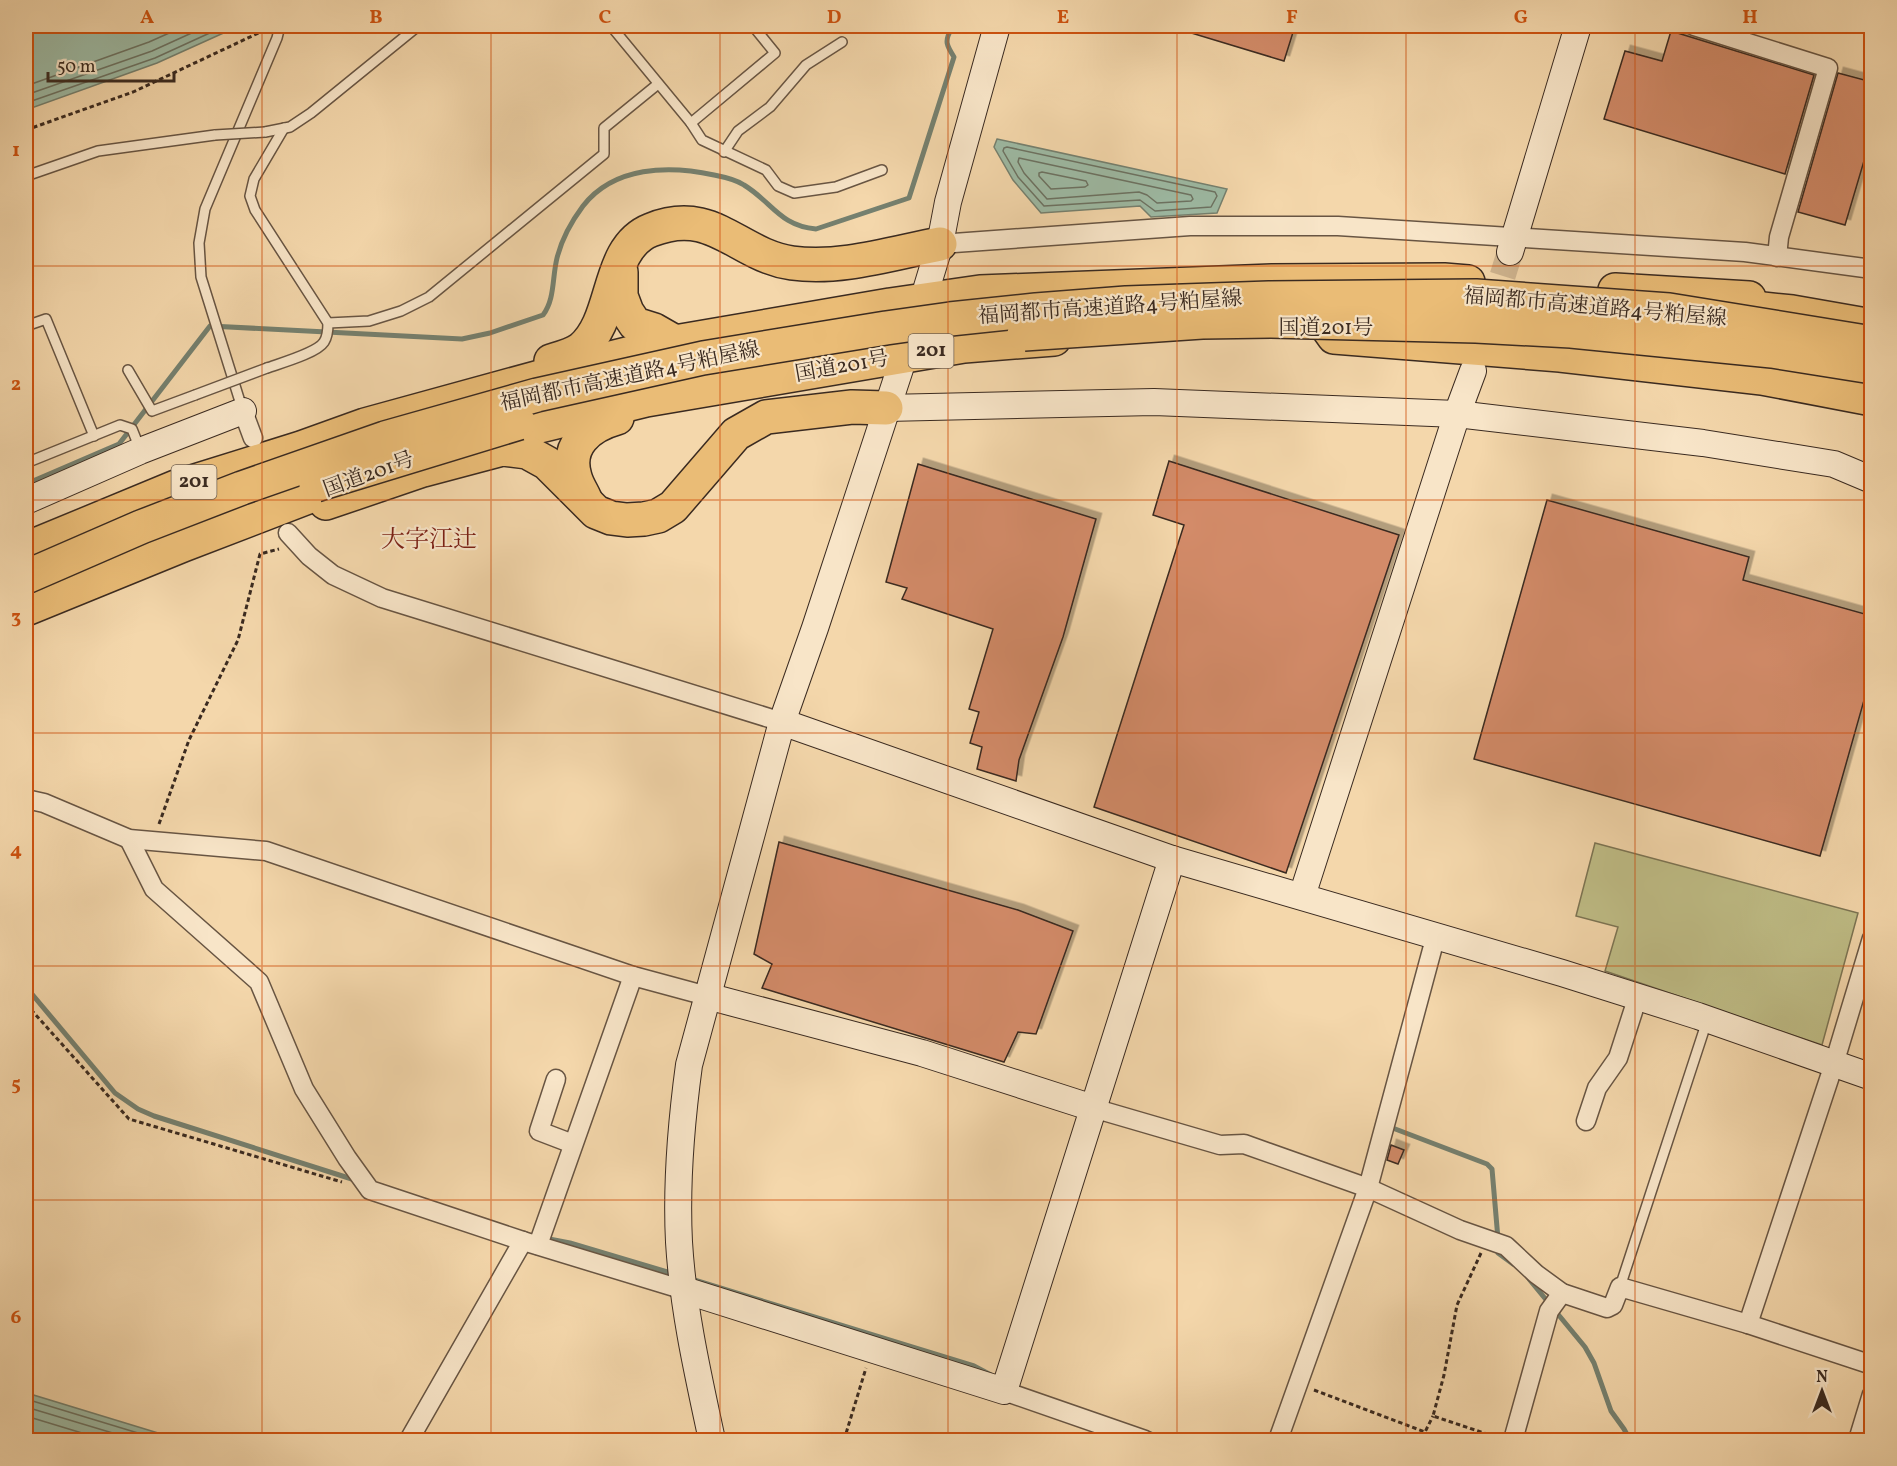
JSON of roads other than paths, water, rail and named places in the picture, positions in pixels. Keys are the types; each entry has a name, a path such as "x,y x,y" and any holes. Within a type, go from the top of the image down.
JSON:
{"highway":[{"path":"365,425 439,394 563,358 581,349 603,319 621,261 646,231 668,223 707,225 766,255 790,263 839,263 940,244"},
{"path":"621,261 621,296 627,312 635,324 654,330 675,342"},
{"name":"201","path":"26,549 177,487 365,425 591,363 675,342 980,292 1272,280 1444,280 1583,288 1792,312 1872,326"},
{"path":"1583,288 1810,302 1872,312"},
{"name":"福岡都市高速道路4号粕屋線","path":"26,577 141,527 242,488 385,438 537,394 703,358 928,322 1126,303 1269,298 1476,296 1669,310 1872,343"},
{"name":"福岡都市高速道路4号粕屋線","path":"26,601 152,544 255,505 400,458 537,418 667,387 804,363 948,342 1037,332 1202,322 1476,326 1571,331 1772,351 1872,367"},
{"path":"1326,326 1334,337 1560,355 1762,378 1872,399"},
{"name":"国道201号","path":"26,609 183,545 400,463 646,400 890,364 964,346 1147,332 1326,326 1563,337 1805,362 1872,376"},
{"path":"587,504 574,477 574,451 580,438 606,421 639,412 890,364"},
{"path":"183,545 311,507 423,470 502,449 527,452 546,463 596,512 611,518 627,520 658,516 673,507 736,434 766,417 852,407 886,408"}],"street":[{"path":"927,287 997,26"},
{"path":"1512,244 1578,26"},
{"path":"1694,26 1828,68 1779,237 1778,257"},
{"path":"940,244 1190,226 1338,226 1512,244 1745,252 1872,269"},
{"path":"712,1440 697,1372 679,1242 679,1168 682,1118 689,1065 782,722 886,408 890,364"},
{"path":"1302,896 1457,414 1473,371"},
{"path":"886,408 1154,402 1457,414 1703,443 1834,464 1872,480"},
{"path":"26,501 140,451 243,411 253,438"},
{"path":"293,538 333,575 382,598 782,722 1172,859 1638,996 1872,1077"},
{"path":"26,799 44,803 129,839 266,850 633,976 922,1053 1093,1108 1220,1145 1244,1144 1368,1188 1488,1241 1506,1246 1536,1274 1562,1293 1607,1308 1613,1305 1620,1287 1748,1324 1872,1365"},
{"path":"129,839 154,889 260,982 304,1089 370,1190 531,1243 1004,1391 1145,1440"},
{"path":"1004,1391 1172,859"},
{"path":"1278,1440 1368,1188 1436,935"},
{"path":"1748,1324 1834,1064 1872,938"},
{"path":"409,1440 531,1243 573,1144 633,976"},
{"path":"1586,1121 1597,1088 1618,1058 1638,996"},
{"path":"556,1079 538,1131 573,1144"},
{"path":"1505,1439 1549,1311 1562,1293"},
{"path":"1858,1440 1872,1394"}],"lane":[{"path":"243,411 201,277 199,243 205,209 278,39 280,26"},
{"path":"26,176 98,151 215,135 265,132 290,127 311,113 418,26"},
{"path":"611,26 691,123 702,140 766,170 778,186 794,193 836,187 882,170"},
{"path":"691,123 776,53 753,26"},
{"path":"724,152 738,131 770,106 806,65 842,42"},
{"path":"328,323 369,321 401,311 429,297 604,154 604,128 658,84"},
{"path":"128,370 152,411 312,351 324,343 328,334 328,323 255,210 250,196 254,179 284,128"},
{"path":"26,326 46,320 94,436"},
{"path":"26,463 120,425 132,429 140,451"},
{"path":"1620,1287 1708,1019"}],"water":[{"path":"26,26 239,26 157,63 26,110"},
{"path":"997,139 1227,189 1217,213 1151,217 1140,206 1041,213 1013,180 994,147"},
{"path":"27,1393 181,1440 26,1440"}],"waterway":[{"path":"26,484 119,444 210,326 462,339 490,333 543,315 550,302 559,251 571,224 583,206 596,193 626,176 643,172 679,170 729,179 741,183 754,192 785,218 804,227 816,229 909,198 954,57 948,47 948,37 951,30 962,27 971,30"},
{"path":"26,987 115,1093 138,1109 355,1180"},
{"path":"1390,1127 1487,1164 1492,1169 1498,1239"},
{"path":"544,1238 570,1243 674,1274"},
{"path":"1498,1248 1498,1253 1513,1264"},
{"path":"691,1279 974,1366 991,1375"},
{"path":"1529,1279 1585,1347 1594,1363 1611,1411 1630,1440"},
{"path":"1145,1432 1169,1440"}],"tunnel":[{"path":"1491,313 1510,252"}],"district":[{"name":"大字江辻","path":"429,541"}]}
